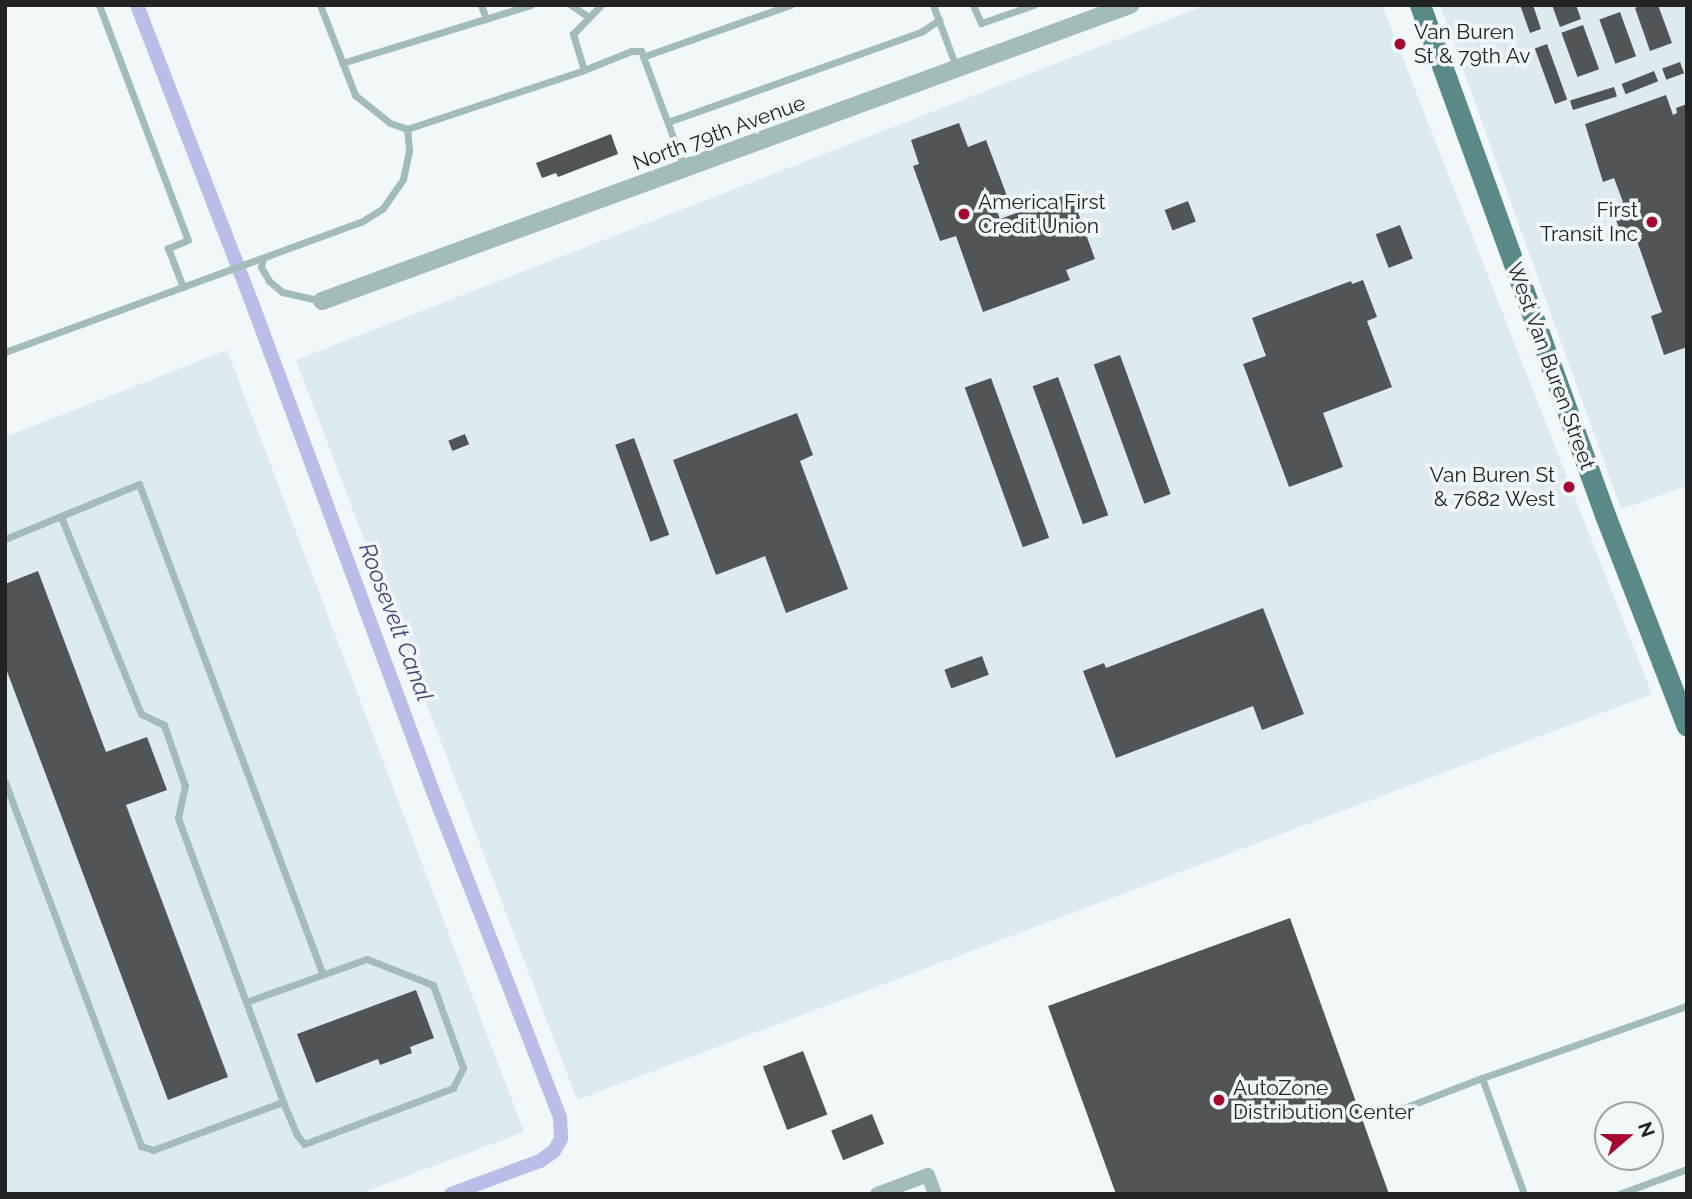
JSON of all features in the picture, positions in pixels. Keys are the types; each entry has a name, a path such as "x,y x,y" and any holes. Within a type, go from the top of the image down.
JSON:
{"main road":[{"name":"West Van Buren Street","path":"1420,5 1605,515 1687,726"}],"street":[{"name":"North 79th Avenue","path":"322,302 1130,5"},
{"path":"877,1194 928,1175 934,1194"}],"lane":[{"path":"99,5 188,240 168,248 183,287"},
{"path":"320,5 355,95 390,123 407,129 584,70 631,51 641,51 685,170"},
{"path":"481,5 486,19"},
{"path":"342,62 531,5"},
{"path":"571,5 589,17"},
{"path":"584,70 573,34 601,5"},
{"path":"645,56 790,5"},
{"path":"933,5 957,69"},
{"path":"973,5 981,23 1034,5"},
{"path":"668,122 921,33 939,20"},
{"path":"5,352 361,222 383,208 403,179 410,150 407,129"},
{"path":"263,258 261,267 268,281 282,292 322,302"},
{"path":"5,539 139,484 323,975"},
{"path":"61,517 141,714 164,725 185,786 178,818 246,1002 283,1102 297,1135 304,1144 453,1088 463,1068 433,985 367,959 246,1002"},
{"path":"5,782 141,1146 153,1150 283,1102"},
{"path":"1388,1114 1687,1006"},
{"path":"1482,1078 1524,1194"},
{"path":"1619,1194 1687,1169"}],"shaded area":[{"path":"1206,5 1382,5 1652,694 577,1100 296,360"},
{"path":"1440,5 1687,5 1687,486 1621,509"},
{"path":"227,350 524,1132 359,1194 5,1194 5,437"}],"building":[{"path":"1520,5 1533,5 1541,29 1530,33"},
{"path":"1552,5 1576,5 1581,19 1560,27"},
{"path":"1641,5 1658,5 1672,43 1650,51 1635,8"},
{"path":"1620,12 1636,56 1615,64 1599,20"},
{"path":"1583,25 1599,69 1577,77 1561,33"},
{"path":"1547,44 1567,99 1555,104 1535,48"},
{"path":"1680,62 1684,73 1666,80 1662,68"},
{"path":"1654,71 1658,81 1626,94 1622,84"},
{"path":"1614,87 1617,97 1573,110 1570,100"},
{"name":"First Transit Inc","path":"1666,95 1673,115 1677,113 1676,108 1687,104 1687,347 1664,355 1651,316 1662,312 1636,238 1624,242 1611,206 1623,202 1614,178 1603,182 1585,124"},
{"name":"America First Credit Union","path":"959,123 968,147 986,140 1010,204 996,209 1000,219 1071,193 1095,259 1066,270 1070,280 983,312 956,236 940,241 913,166 919,164 911,140"},
{"path":"611,134 618,154 558,177 556,173 542,178 536,163"},
{"path":"1188,201 1196,222 1173,230 1165,210"},
{"path":"1400,225 1413,259 1389,268 1376,234"},
{"path":"1363,280 1377,317 1367,321 1392,387 1323,413 1343,467 1289,487 1243,364 1266,356 1252,318 1351,281 1352,284"},
{"path":"1120,355 1171,494 1144,504 1094,365"},
{"path":"1058,377 1108,515 1083,524 1033,386"},
{"path":"991,378 1049,538 1023,547 965,388"},
{"path":"797,413 813,455 800,461 848,589 786,613 765,556 716,575 673,460"},
{"path":"465,434 469,444 452,451 448,441"},
{"path":"634,438 669,535 650,542 615,445"},
{"path":"38,571 106,752 147,737 167,790 126,805 228,1077 168,1100 5,666 5,584"},
{"path":"1263,608 1304,714 1262,730 1253,706 1116,758 1083,671 1104,663 1106,668"},
{"path":"982,656 989,675 951,688 944,670"},
{"name":"AutoZone Distribution Center","path":"1290,918 1389,1194 1116,1194 1048,1006"},
{"path":"416,990 434,1038 410,1047 412,1053 380,1065 378,1059 316,1083 297,1034"},
{"path":"803,1051 827,1114 787,1130 763,1066"},
{"path":"872,1114 884,1144 843,1160 831,1130"}],"waterway":[{"name":"Roosevelt Canal","path":"137,5 255,311 432,789 560,1117 561,1139 554,1151 540,1161 451,1194"}],"place":[{"name":"Van Buren St & 79th Av","path":"1400,44"},
{"name":"America First Credit Union","path":"964,214"},
{"name":"First Transit Inc","path":"1652,222"},
{"name":"Van Buren St & 7682 West","path":"1569,487"},
{"name":"AutoZone Distribution Center","path":"1219,1100"}]}
